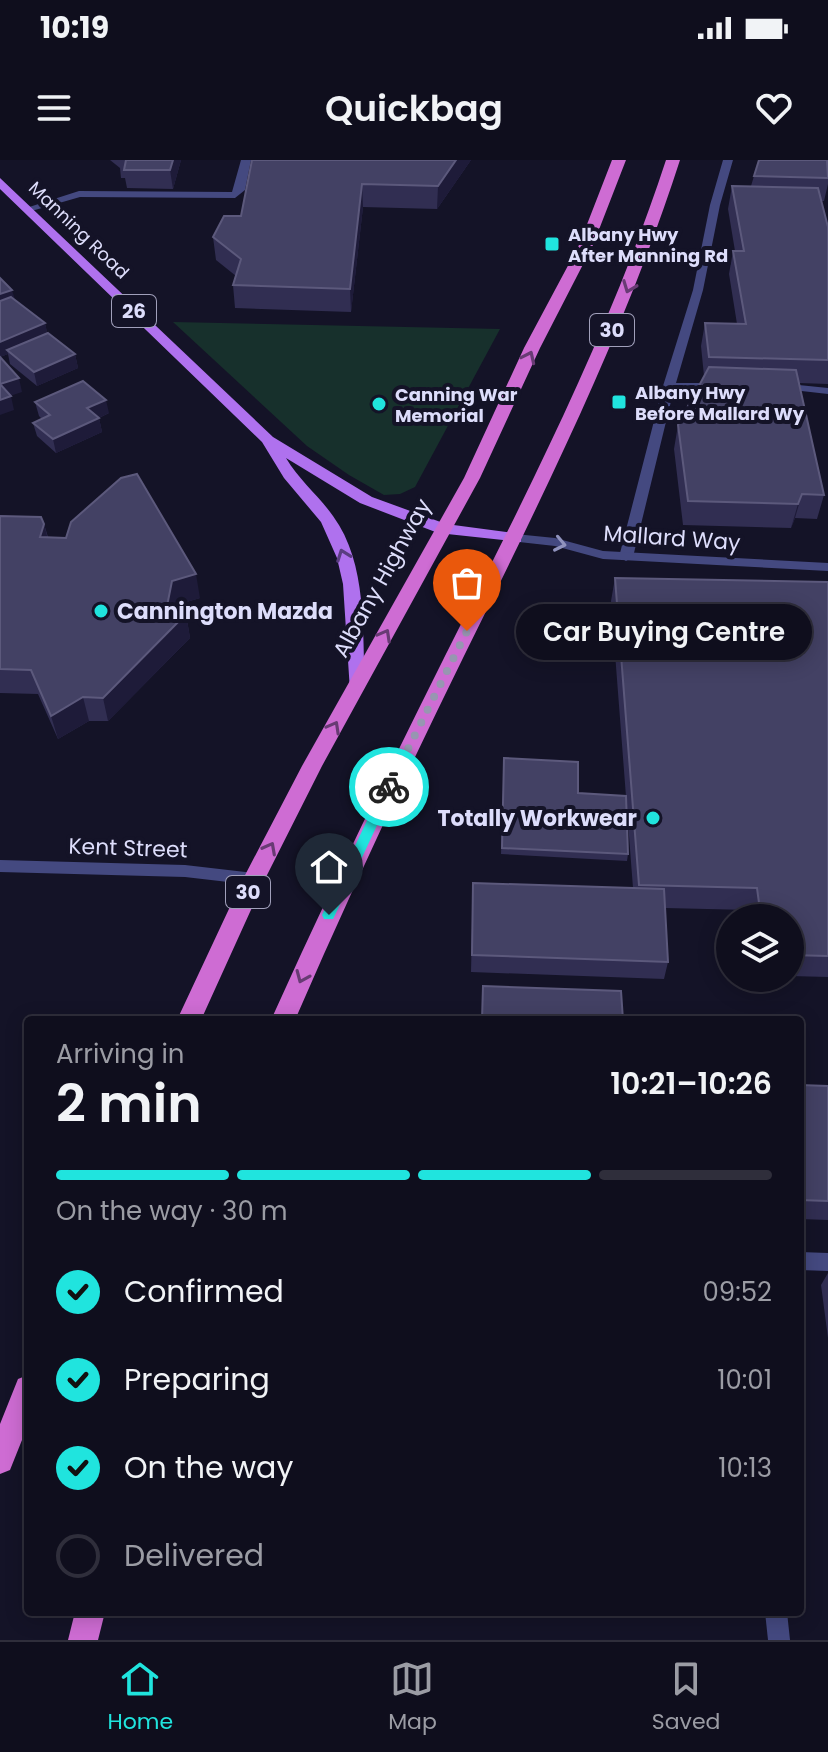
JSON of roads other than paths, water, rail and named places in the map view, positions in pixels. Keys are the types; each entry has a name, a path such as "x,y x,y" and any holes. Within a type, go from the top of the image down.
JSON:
{"highway":[{"name":"Albany Highway","path":"191,1016 254,879 444,529 586,245 619,160"},
{"name":"30","path":"285,1016 340,888 515,538 609,338 642,254 673,160"},
{"path":"0,1460 24,1399"},
{"path":"83,1640 89,1616"}],"main road":[{"name":"Manning Road","path":"0,182 268,440 366,500 444,529 515,538"},
{"name":"Manning Road","path":"268,440 289,475 328,520 345,558 351,584 356,687"}],"street":[{"path":"28,209 79,194 235,195 240,190 246,160"},
{"path":"626,557 669,386 698,290 715,205 728,160"},
{"path":"669,386 732,386"},
{"path":"763,386 828,391"},
{"name":"Mallard Way","path":"515,538 555,542 603,555 828,567"},
{"name":"Kent Street","path":"0,866 185,871 254,879"},
{"path":"804,1261 828,1262"},
{"path":"776,1616 779,1640"}],"place":[{"name":"Albany Hwy After Manning Rd","path":"552,244"},
{"name":"Albany Hwy Before Mallard Wy","path":"619,402"},
{"name":"Canning War Memorial","path":"379,404"},
{"name":"Cannington Mazda","path":"101,611"},
{"name":"Car Buying Centre","path":"467,631"},
{"name":"Totally Workwear","path":"653,818"}]}
